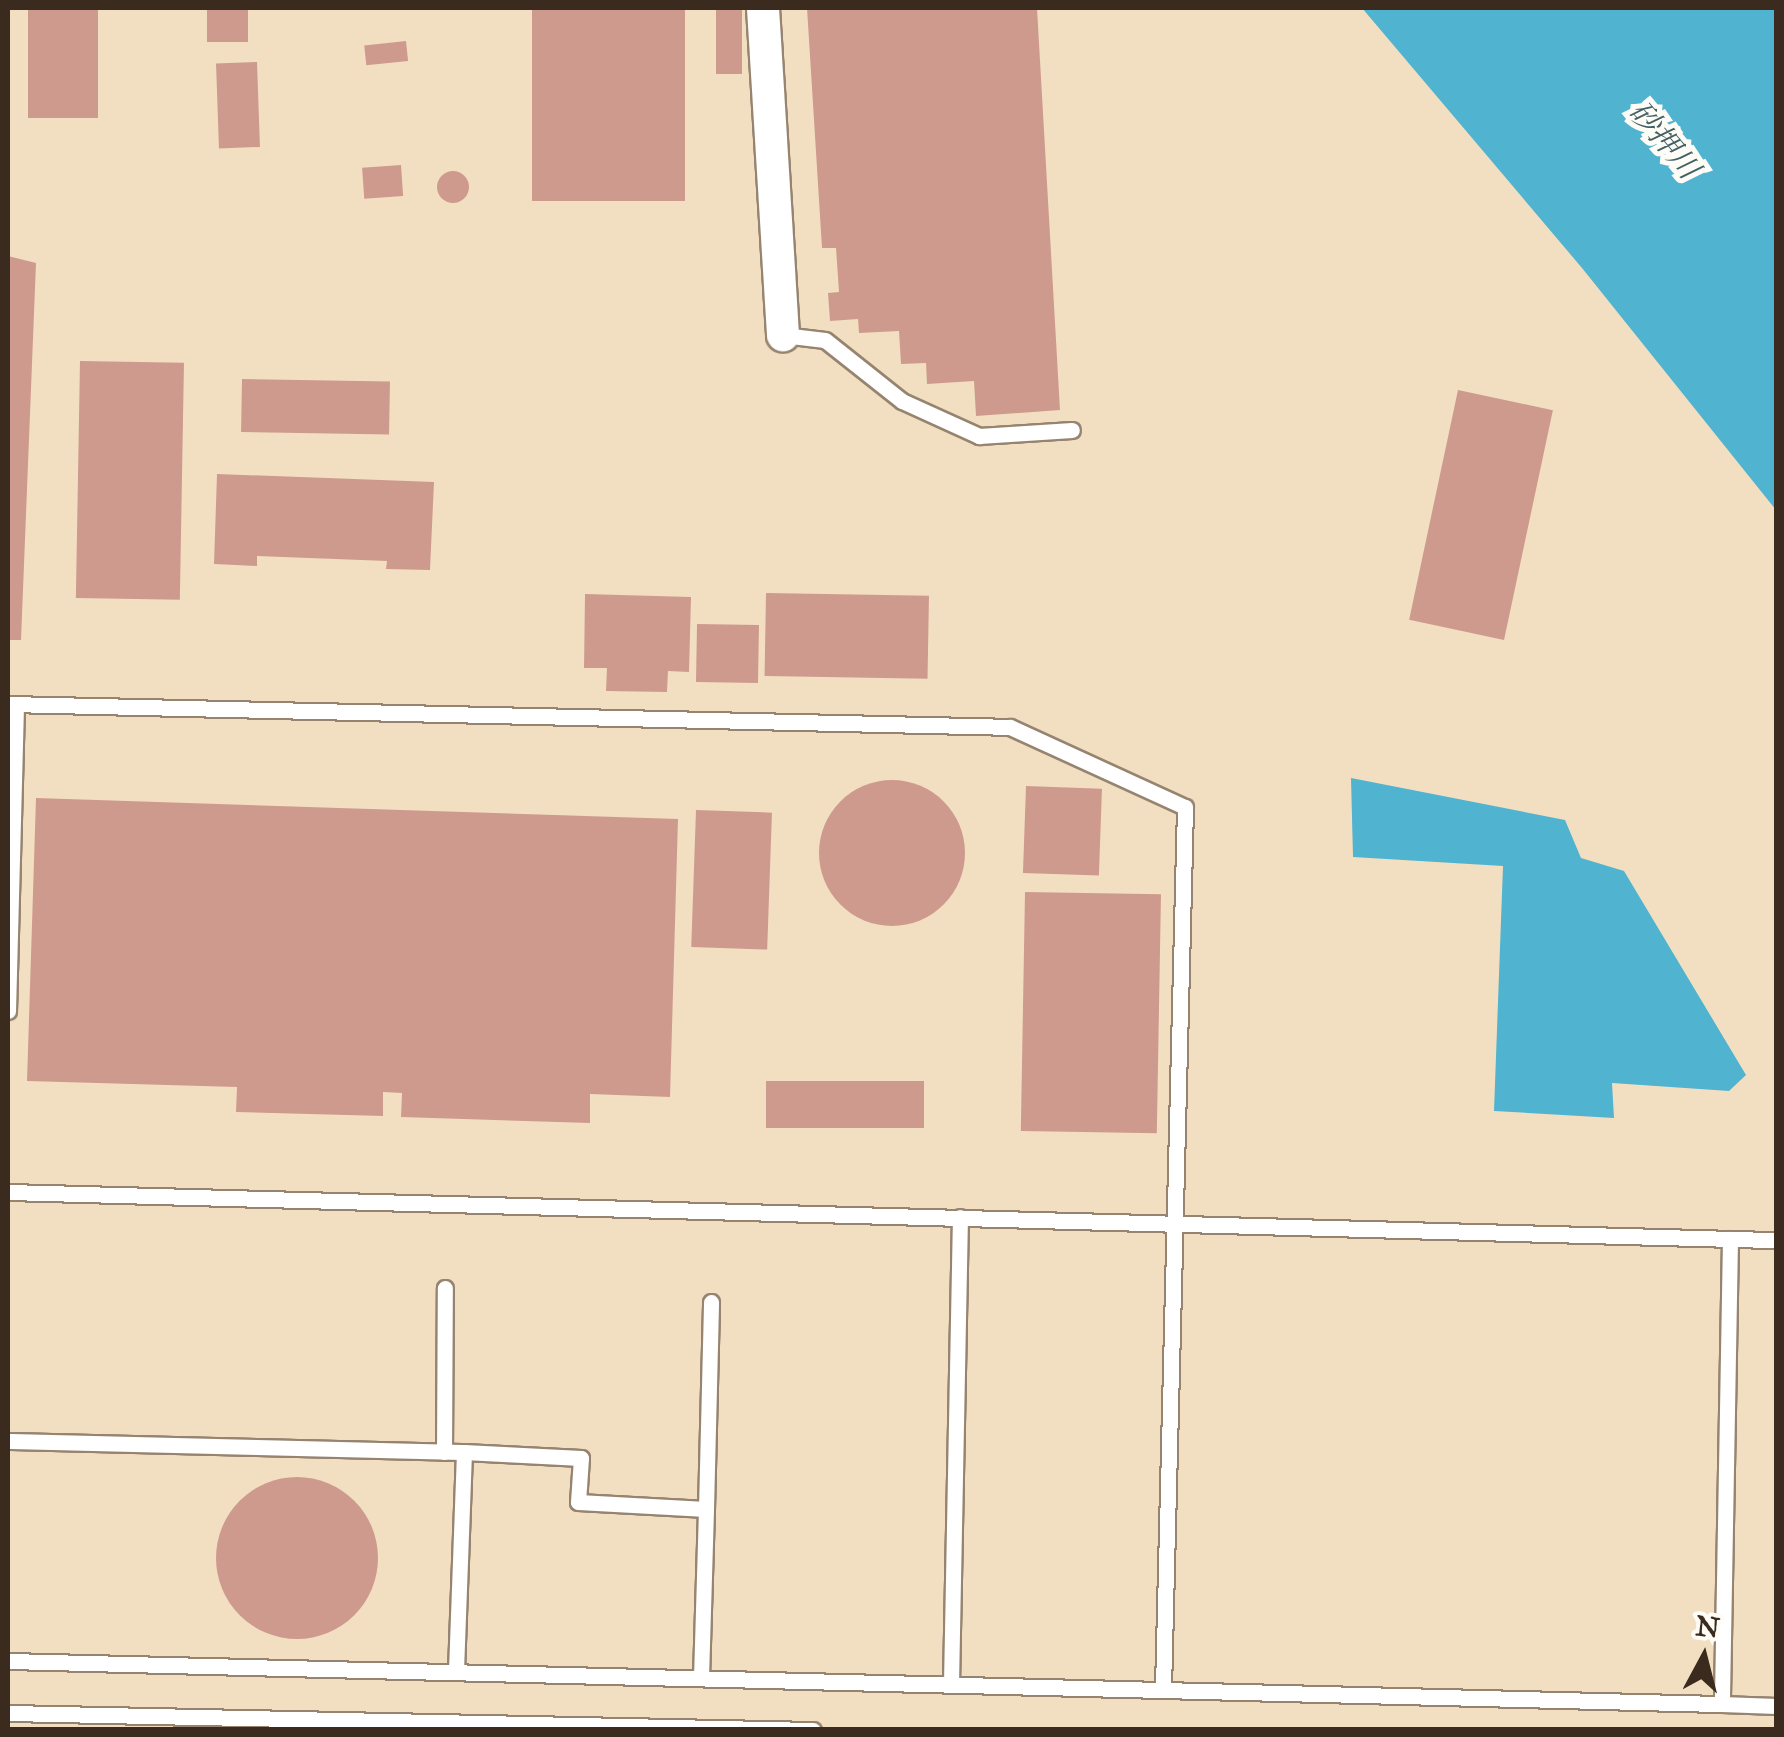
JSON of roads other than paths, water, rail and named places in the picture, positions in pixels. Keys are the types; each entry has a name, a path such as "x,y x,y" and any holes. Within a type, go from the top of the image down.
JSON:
{"street":[{"path":"764,8 783,335"}],"lane":[{"path":"783,335 825,340 902,401 979,436 1072,430"},
{"path":"8,1011 12,704 1010,727 1185,807 1162,1690"},
{"path":"8,1192 1776,1240"},
{"path":"950,1684 960,1217"},
{"path":"1722,1704 1730,1239"},
{"path":"444,1452 445,1288"},
{"path":"701,1678 711,1302"},
{"path":"8,1441 581,1458 578,1502 706,1509"},
{"path":"456,1672 464,1452"},
{"path":"8,1661 1776,1706"},
{"path":"8,1713 302,1724 813,1730"}],"water":[{"name":"砂押川","path":"1362,8 1776,8 1776,510 1582,268"},
{"path":"1351,778 1565,820 1581,858 1624,871 1746,1075 1729,1091 1612,1083 1614,1118 1494,1111 1503,866 1353,857"}]}
